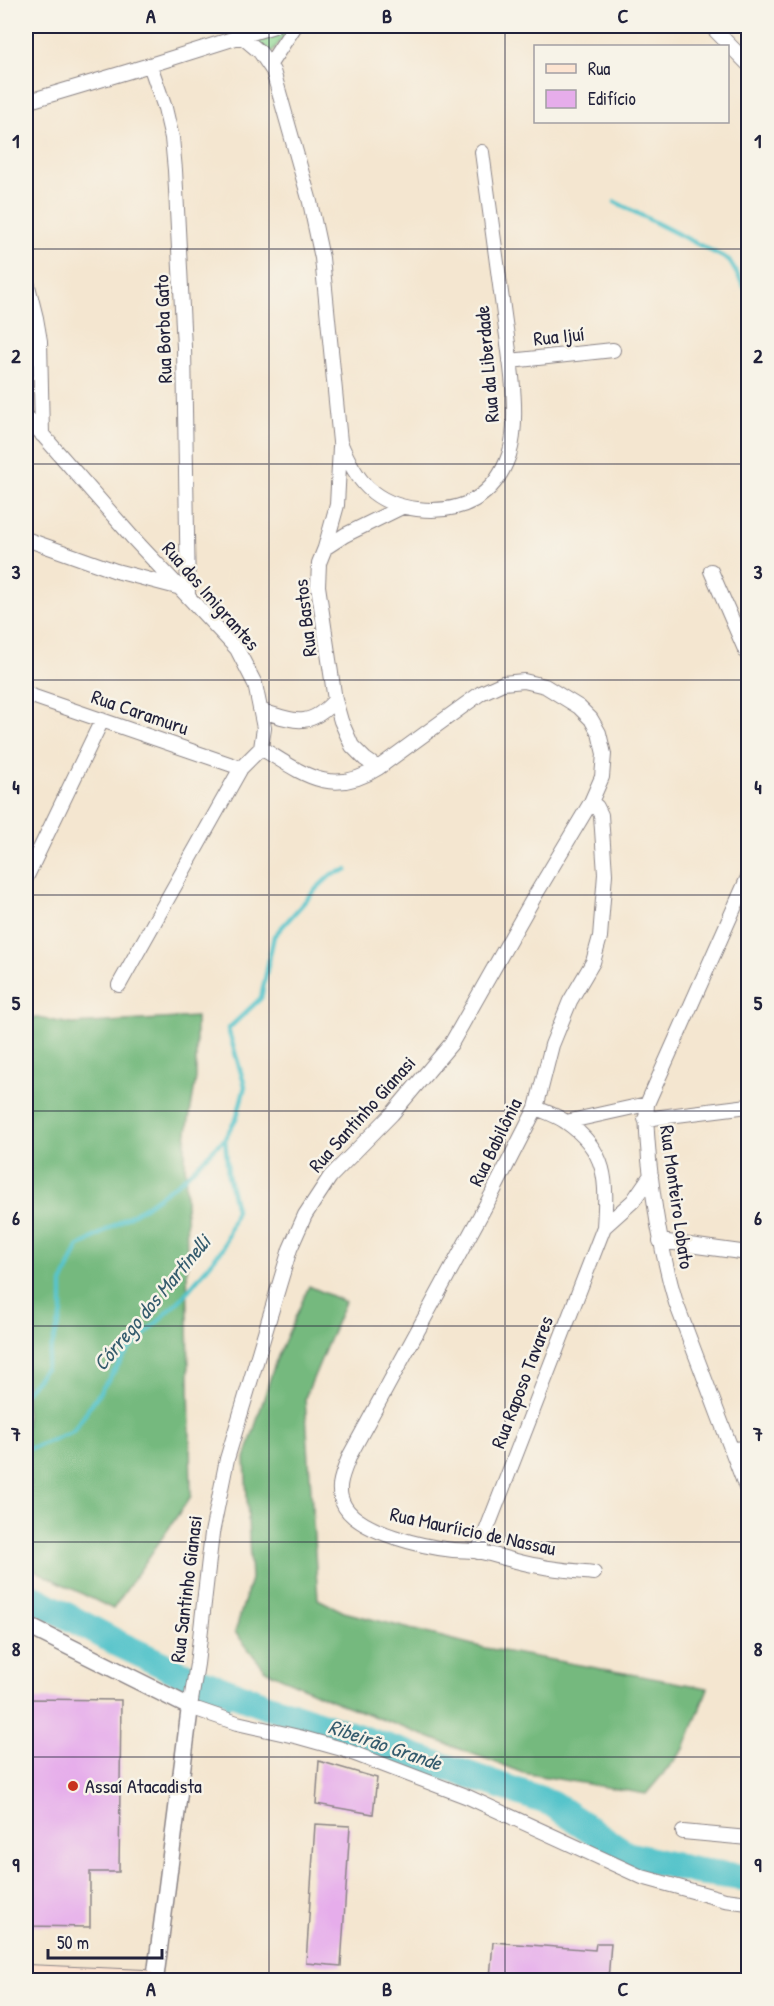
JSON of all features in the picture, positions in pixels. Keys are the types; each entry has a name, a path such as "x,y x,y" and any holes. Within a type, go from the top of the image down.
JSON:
{"main road":[{"path":"26,1975 47,1978 145,1980"}],"street":[{"path":"26,102 274,26"},
{"path":"270,64 295,26"},
{"path":"711,26 748,64"},
{"name":"Rua da Liberdade","path":"241,36 270,64 296,148 322,258 340,442 337,506 325,548"},
{"name":"Rua Borba Gato","path":"150,65 165,108 172,138 175,170 184,347 185,592"},
{"name":"Rua da Liberdade","path":"340,442 351,468 362,483 381,498 402,507 430,510 452,509 471,503 491,488 501,474 510,453 513,426 510,362 482,153"},
{"path":"26,278 40,341 42,435"},
{"path":"26,361 40,341"},
{"name":"Rua Ijuí","path":"510,362 613,350"},
{"name":"Rua dos Imigrantes","path":"26,416 132,537 237,649 255,684 262,711 264,728 261,748"},
{"path":"325,548 402,507"},
{"path":"26,538 116,571 185,592"},
{"name":"Rua Bastos","path":"325,548 319,563 318,586 335,700 352,746 378,768"},
{"path":"711,571 748,655"},
{"name":"Rua Santinho Gianasi","path":"155,1980 212,1533 227,1459 290,1250 305,1215 330,1177 398,1107 451,1044 532,899 591,802 602,777 604,754 599,733 591,719 563,696 545,686 524,681 503,683 481,693 363,778 334,783 313,777 261,748"},
{"name":"Rua Caramuru","path":"26,693 241,768"},
{"path":"262,711 292,721 310,719 323,714 335,700"},
{"path":"26,878 102,720"},
{"path":"119,985 241,768 261,748"},
{"name":"Rua Babilônia","path":"339,1480 388,1383 536,1108 555,1037 570,1001 593,962 600,937 605,874 601,815 591,802"},
{"name":"Rua Monteiro Lobato","path":"748,877 647,1104 645,1119 660,1241 676,1303 748,1493"},
{"path":"566,1122 647,1104"},
{"path":"645,1119 748,1106"},
{"name":"Rua Raposo Tavares","path":"478,1551 604,1227 605,1178 599,1155 566,1122 536,1108"},
{"name":"Rua Raposo Tavares","path":"604,1227 633,1201 651,1175"},
{"path":"660,1241 748,1253"},
{"path":"732,1449 748,1448"},
{"name":"Rua Mauríicio de Nassau","path":"339,1480 339,1493 345,1508 354,1517 367,1526 400,1539 452,1550 478,1551 540,1566 594,1573"},
{"path":"26,1625 237,1723 342,1749 468,1797 642,1877 725,1900 748,1902"},
{"path":"683,1832 748,1838"}],"green space":[{"path":"286,26 293,26 270,54 252,43 254,37"},
{"path":"26,1016 72,1024 196,1017 196,1078 185,1144 191,1496 113,1609 26,1566"},
{"path":"309,1286 345,1302 305,1398 318,1599 344,1612 485,1648 708,1688 684,1749 646,1794 523,1773 331,1700 265,1670 235,1632 251,1579 245,1458 275,1363"}],"building":[{"name":"Assaí Atacadista","path":"26,1699 121,1700 119,1872 90,1872 90,1927 26,1926"},
{"path":"319,1761 377,1778 373,1814 316,1804"},
{"path":"315,1824 350,1826 341,1966 306,1963"},
{"path":"493,1942 595,1950 596,1943 611,1943 608,1980 490,1978"}],"waterway":[{"path":"615,202 729,260 748,293"},
{"name":"Córrego dos Martinelli","path":"26,1448 35,1447 73,1431 128,1351 182,1298 223,1248 236,1210 228,1175 225,1138 237,1117 245,1086 228,1029 261,998 274,936 332,874 347,870"},
{"name":"Córrego dos Martinelli","path":"26,1392 45,1369 62,1313 62,1284 78,1247 143,1208 183,1179 225,1138"},
{"name":"Ribeirão Grande","path":"26,1594 121,1645 178,1672 267,1706 551,1803 628,1855 695,1871 748,1878"},
{"path":"226,1690 227,1710"}],"place":[{"name":"Assaí Atacadista","path":"73,1786"}]}
